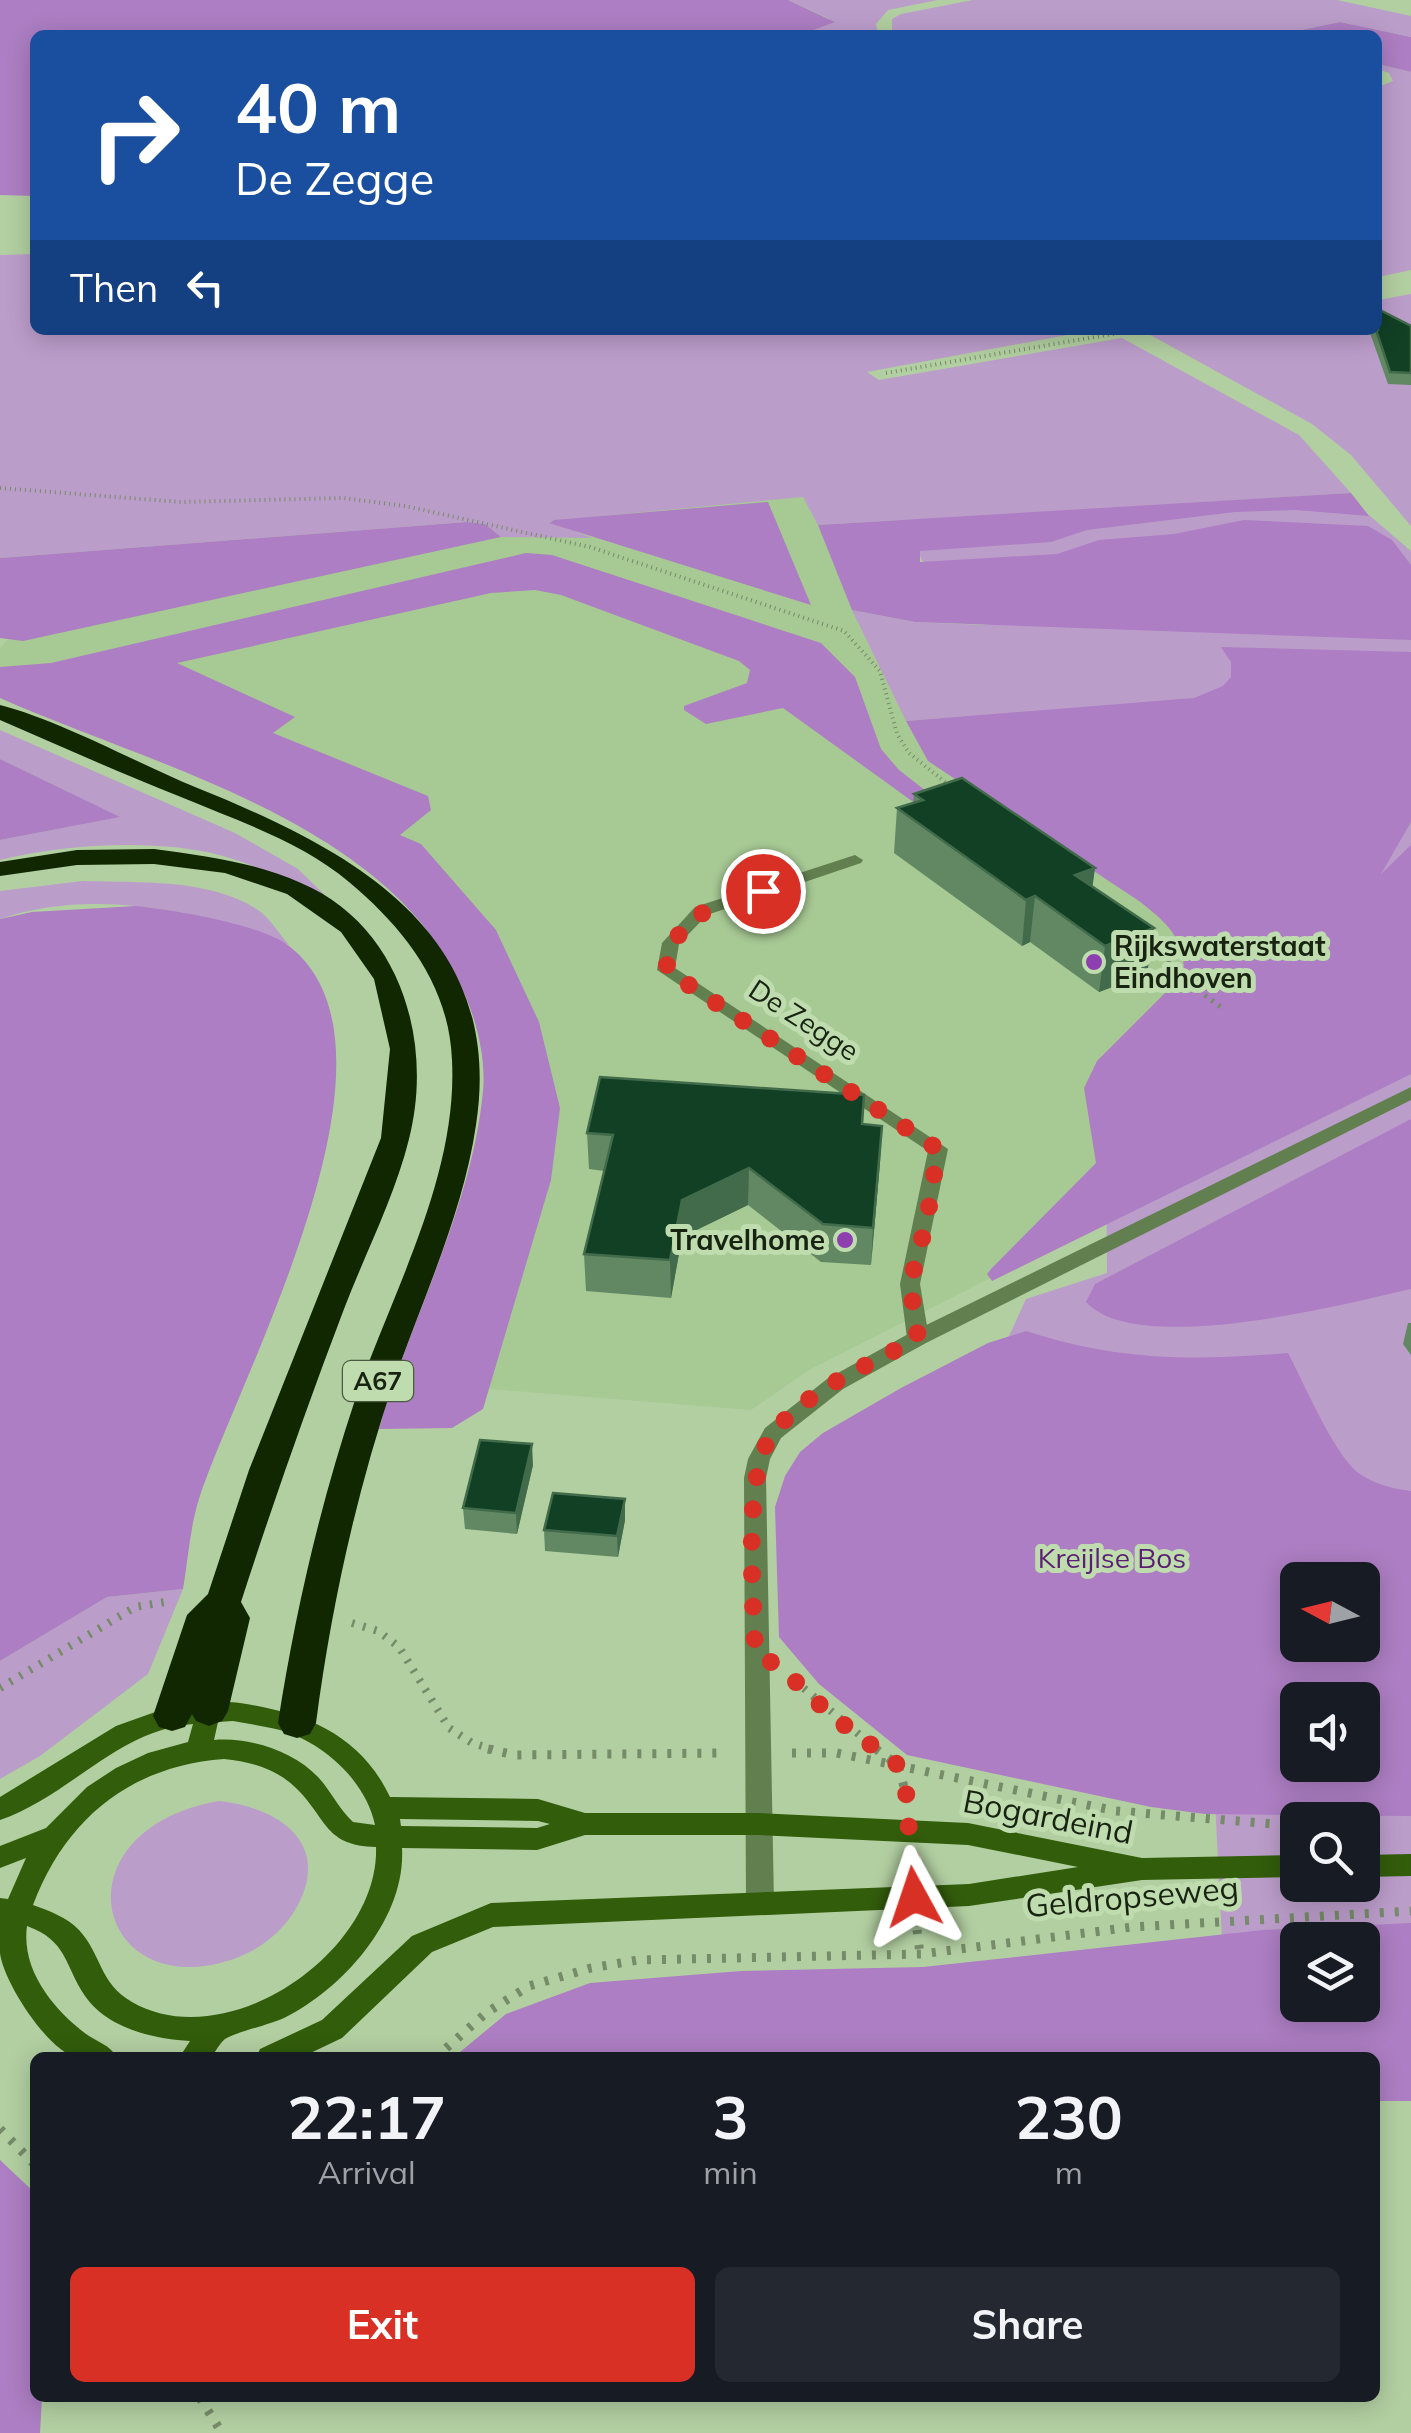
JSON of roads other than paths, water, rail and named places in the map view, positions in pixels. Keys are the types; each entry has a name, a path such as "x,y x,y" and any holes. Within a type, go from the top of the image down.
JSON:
{"highway":[{"name":"A67","path":"0,712 280,830 330,858 378,892 404,919 453,993 467,1044 467,1117 455,1166 372,1397 312,1618 297,1723"},
{"name":"A67","path":"0,869 129,855 230,866 284,884 340,918 372,950 395,988 406,1035 407,1066 395,1138 266,1470 223,1602 205,1615 172,1716"},
{"name":"A67","path":"209,1711 232,1618 223,1602"}],"main road":[{"path":"198,1751 209,1711"},
{"path":"9,1911 48,1922 64,1934 76,1946 97,1990 118,2009 148,2022 180,2028 218,2027 293,1999 343,1958 369,1925 383,1892 391,1840 376,1785 331,1741 297,1723 241,1711 172,1716 108,1741 11,1804"},
{"name":"Bogardeind","path":"55,1836 124,1774 198,1751 250,1752 298,1772 348,1833 391,1840 537,1839 585,1824"},
{"name":"Bogardeind","path":"385,1808 538,1810 585,1824 758,1824 968,1834 1142,1869"},
{"path":"0,1857 55,1836"},
{"path":"55,1836 9,1911 6,1949 32,1997 70,2038 93,2052"},
{"path":"1380,1866 1411,1865"},
{"name":"Geldropseweg","path":"1142,1869 1280,1866"},
{"name":"Bogardeind","path":"283,2052 332,2029 422,1944 491,1915 969,1896 1142,1869"},
{"path":"198,2052 218,2027"}],"street":[{"name":"De Zegge","path":"855,860 701,911 671,943 666,970 938,1149 927,1220 910,1284 918,1338"},
{"path":"760,1903 755,1478 768,1442 810,1400 918,1338 1411,1094"}],"place":[{"name":"Rijkswaterstaat Eindhoven","path":"1094,962"},
{"name":"Travelhome","path":"845,1240"}],"park label":[{"name":"Kreijlse Bos","path":"1112,1558"}]}
